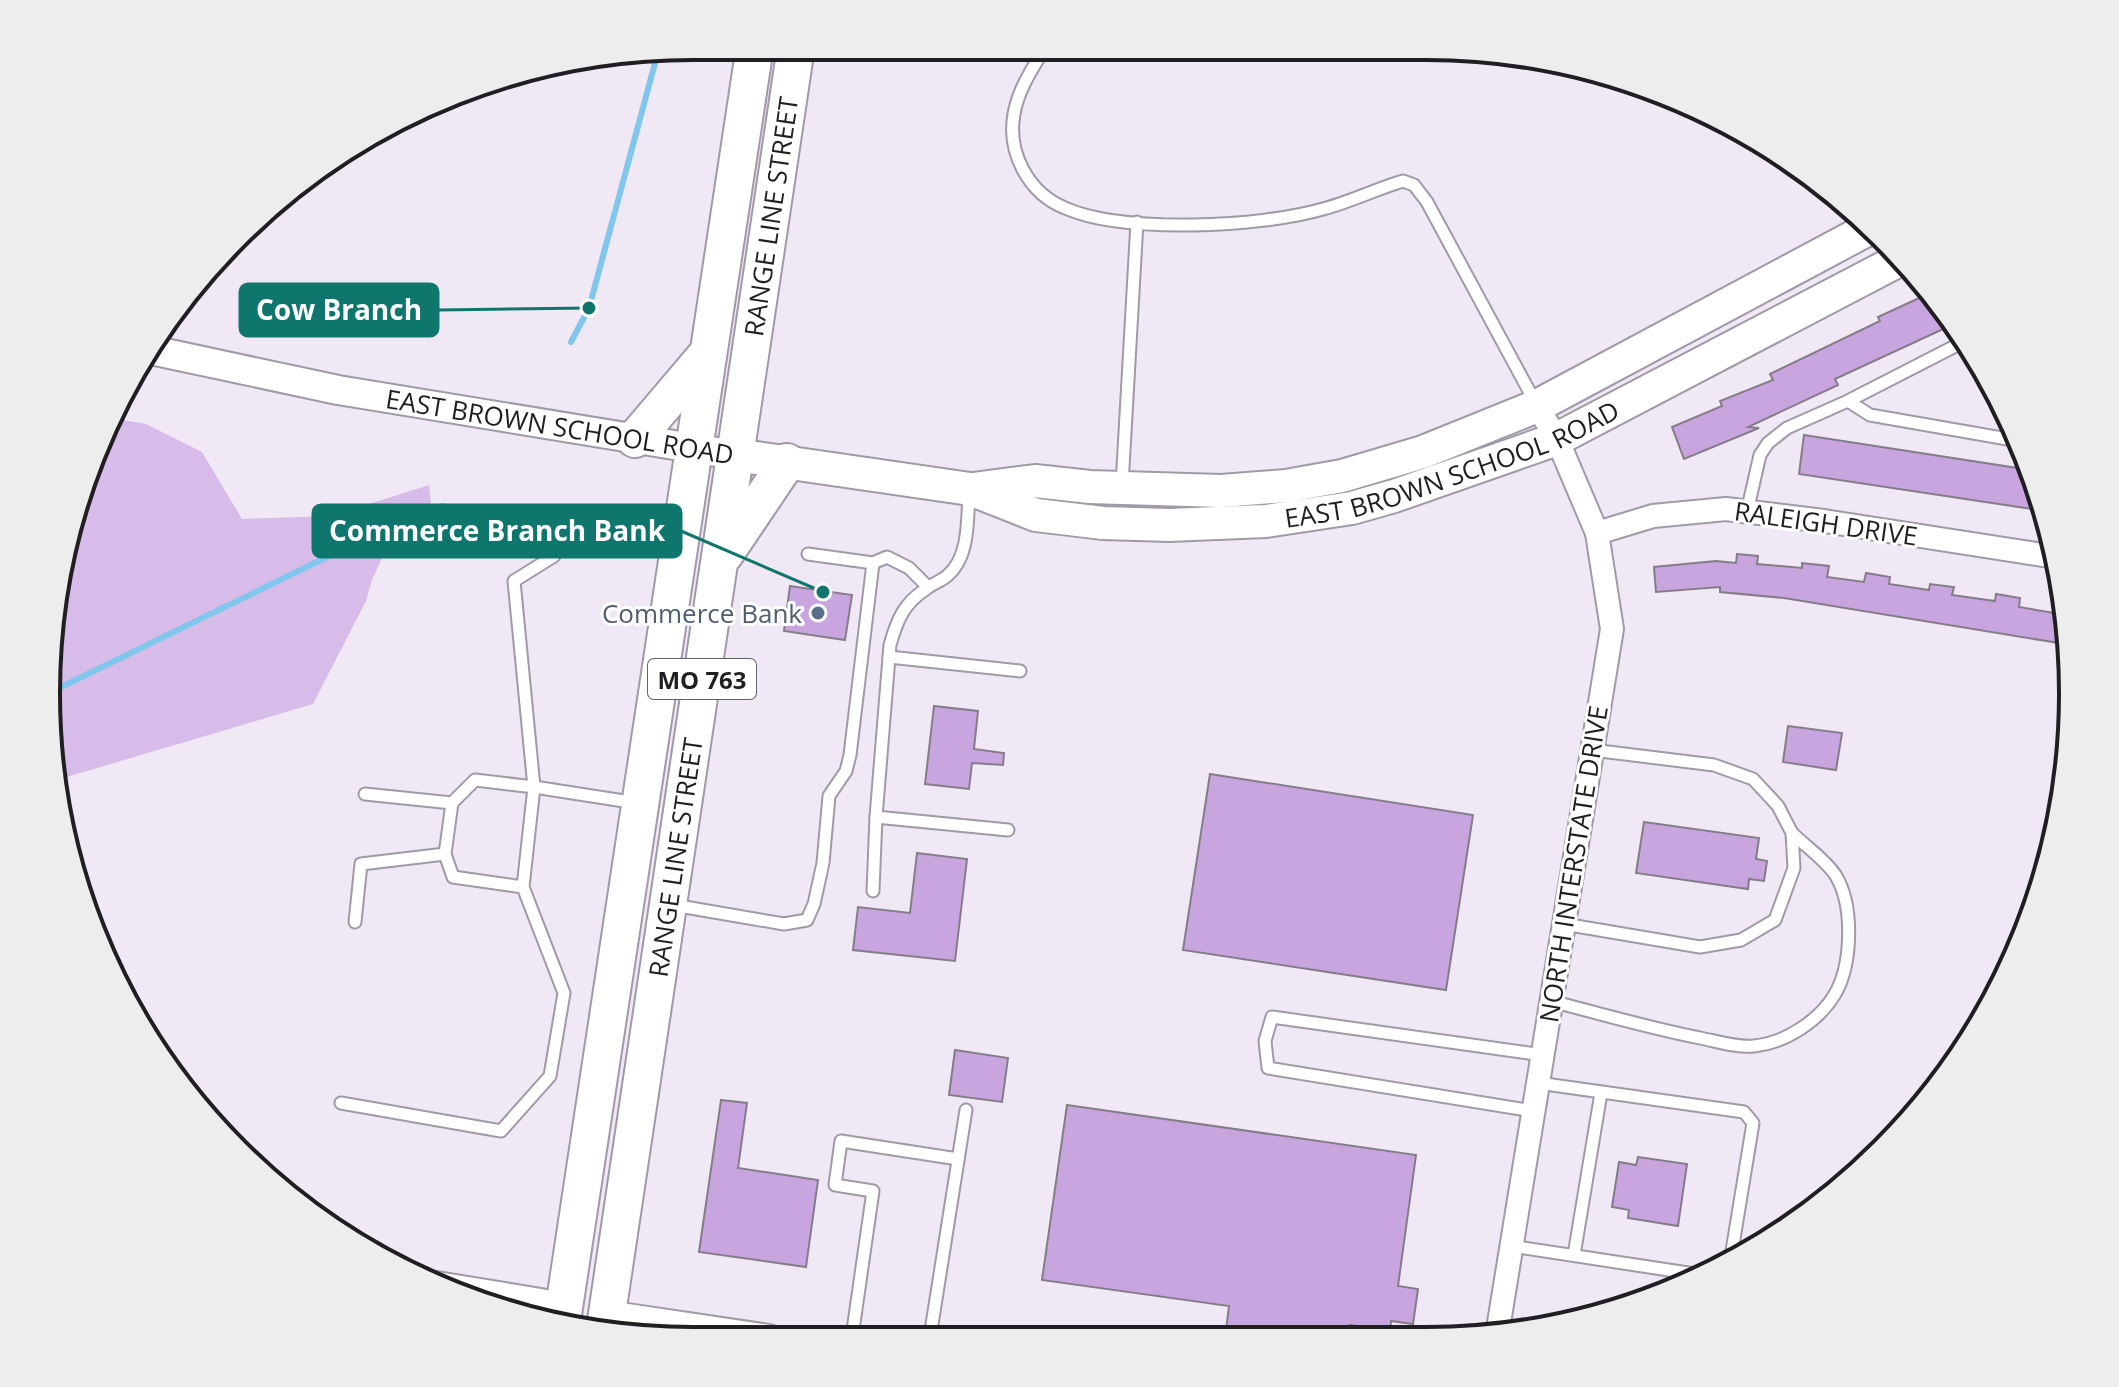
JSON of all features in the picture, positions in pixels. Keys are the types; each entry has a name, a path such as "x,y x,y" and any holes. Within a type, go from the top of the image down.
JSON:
{"main road":[{"name":"RANGE LINE STREET","path":"585,1318 599,1305 593,1289 592,1122 753,60"},
{"name":"RANGE LINE STREET","path":"583,1317 668,904 794,60"},
{"name":"EAST BROWN SCHOOL ROAD","path":"970,489 1035,481 1122,489 1221,491 1286,486 1342,476 1423,452 1537,406 1860,233"},
{"name":"EAST BROWN SCHOOL ROAD","path":"735,455 970,489 1036,515 1103,523 1169,525 1266,521 1352,508 1557,439 1891,264"},
{"path":"635,439 709,351"},
{"path":"720,562 787,462"}],"street":[{"name":"EAST BROWN SCHOOL ROAD","path":"161,352 338,390 735,455"},
{"name":"NORTH INTERSTATE DRIVE","path":"1499,1323 1612,629 1597,533 1557,439 1537,406"},
{"name":"RALEIGH DRIVE","path":"1597,533 1653,516 1726,509 2043,555"},
{"path":"605,1321 662,1326"}],"lane":[{"path":"1038,60 1022,87 1014,114 1012,137 1022,170 1045,197 1063,208 1086,216 1203,225 1252,221 1322,210 1403,181 1414,185 1427,202 1537,406"},
{"path":"1122,489 1137,222"},
{"path":"1747,512 1754,474 1768,443 1787,428 1848,401 1955,346"},
{"path":"1848,401 1870,415 2005,439"},
{"path":"873,891 889,657 898,618 910,600 948,576 958,561 966,542 970,489"},
{"path":"808,554 873,563 887,557 909,568 928,587"},
{"path":"341,1103 501,1131 550,1076 564,993 523,887 534,787 514,581 554,556"},
{"path":"668,904 784,924 807,920 814,904 823,863 829,796 846,771 850,755 873,563"},
{"path":"889,657 1020,671"},
{"path":"1551,1001 1651,1028 1753,1046 1788,1036 1813,1018 1835,994 1850,946 1846,903 1835,875 1792,833 1778,806 1753,779 1714,765 1592,750"},
{"path":"523,887 453,877 445,854 452,803 475,780 641,804"},
{"path":"365,794 452,803"},
{"path":"876,817 1008,830"},
{"path":"1564,924 1700,947 1741,940 1775,920 1794,868 1792,833"},
{"path":"355,922 361,864 445,854"},
{"path":"1533,1111 1268,1068 1265,1041 1272,1017 1543,1055"},
{"path":"1538,1083 1744,1112 1753,1123 1733,1247"},
{"path":"1574,1255 1601,1093"},
{"path":"932,1327 966,1110"},
{"path":"853,1327 873,1191 835,1185 841,1141 958,1159"},
{"path":"1511,1246 1683,1272"}],"shaded area":[{"path":"122,420 146,424 202,452 242,519 331,516 429,485 434,534 382,558 366,601 313,704 65,777 60,694 65,611 82,530 108,451"}],"building":[{"path":"1920,298 1943,329 1835,379 1838,385 1748,427 1759,428 1684,459 1672,427 1722,406 1720,401 1773,380 1770,374 1880,321 1878,317"},
{"path":"1804,435 2017,468 2031,509 1799,474"},
{"path":"1737,554 1758,556 1757,564 1802,568 1802,563 1829,566 1827,577 1864,582 1866,573 1890,577 1889,584 1929,590 1930,584 1954,587 1952,595 1995,601 1996,594 2020,598 2019,607 2054,613 2057,643 1784,598 1720,592 1720,587 1656,592 1654,567 1716,561 1736,563"},
{"name":"Commerce Bank","path":"790,586 852,595 845,640 784,631"},
{"path":"934,706 978,711 974,749 1004,753 1003,765 972,763 969,789 925,784"},
{"path":"1788,726 1842,733 1836,770 1783,762"},
{"path":"1210,774 1473,815 1446,990 1183,950"},
{"path":"1644,822 1759,838 1756,859 1767,861 1764,881 1749,879 1748,889 1636,873"},
{"path":"917,853 967,859 955,961 853,950 858,907 910,913"},
{"path":"955,1050 1008,1058 1002,1102 949,1095"},
{"path":"721,1100 747,1103 738,1168 818,1180 806,1267 699,1252"},
{"path":"1067,1105 1416,1155 1398,1286 1418,1289 1413,1324 1391,1321 1390,1327 1226,1327 1229,1306 1042,1280"},
{"path":"1638,1157 1687,1164 1678,1226 1628,1218 1629,1210 1612,1207 1619,1162 1636,1165"}],"waterway":[{"path":"571,342 589,308 656,61"},
{"path":"60,688 327,557 443,506"}],"place":[{"name":"Cow Branch","path":"589,308"},
{"name":"Commerce Branch Bank","path":"823,592"},
{"name":"Commerce Bank","path":"818,613"}]}
